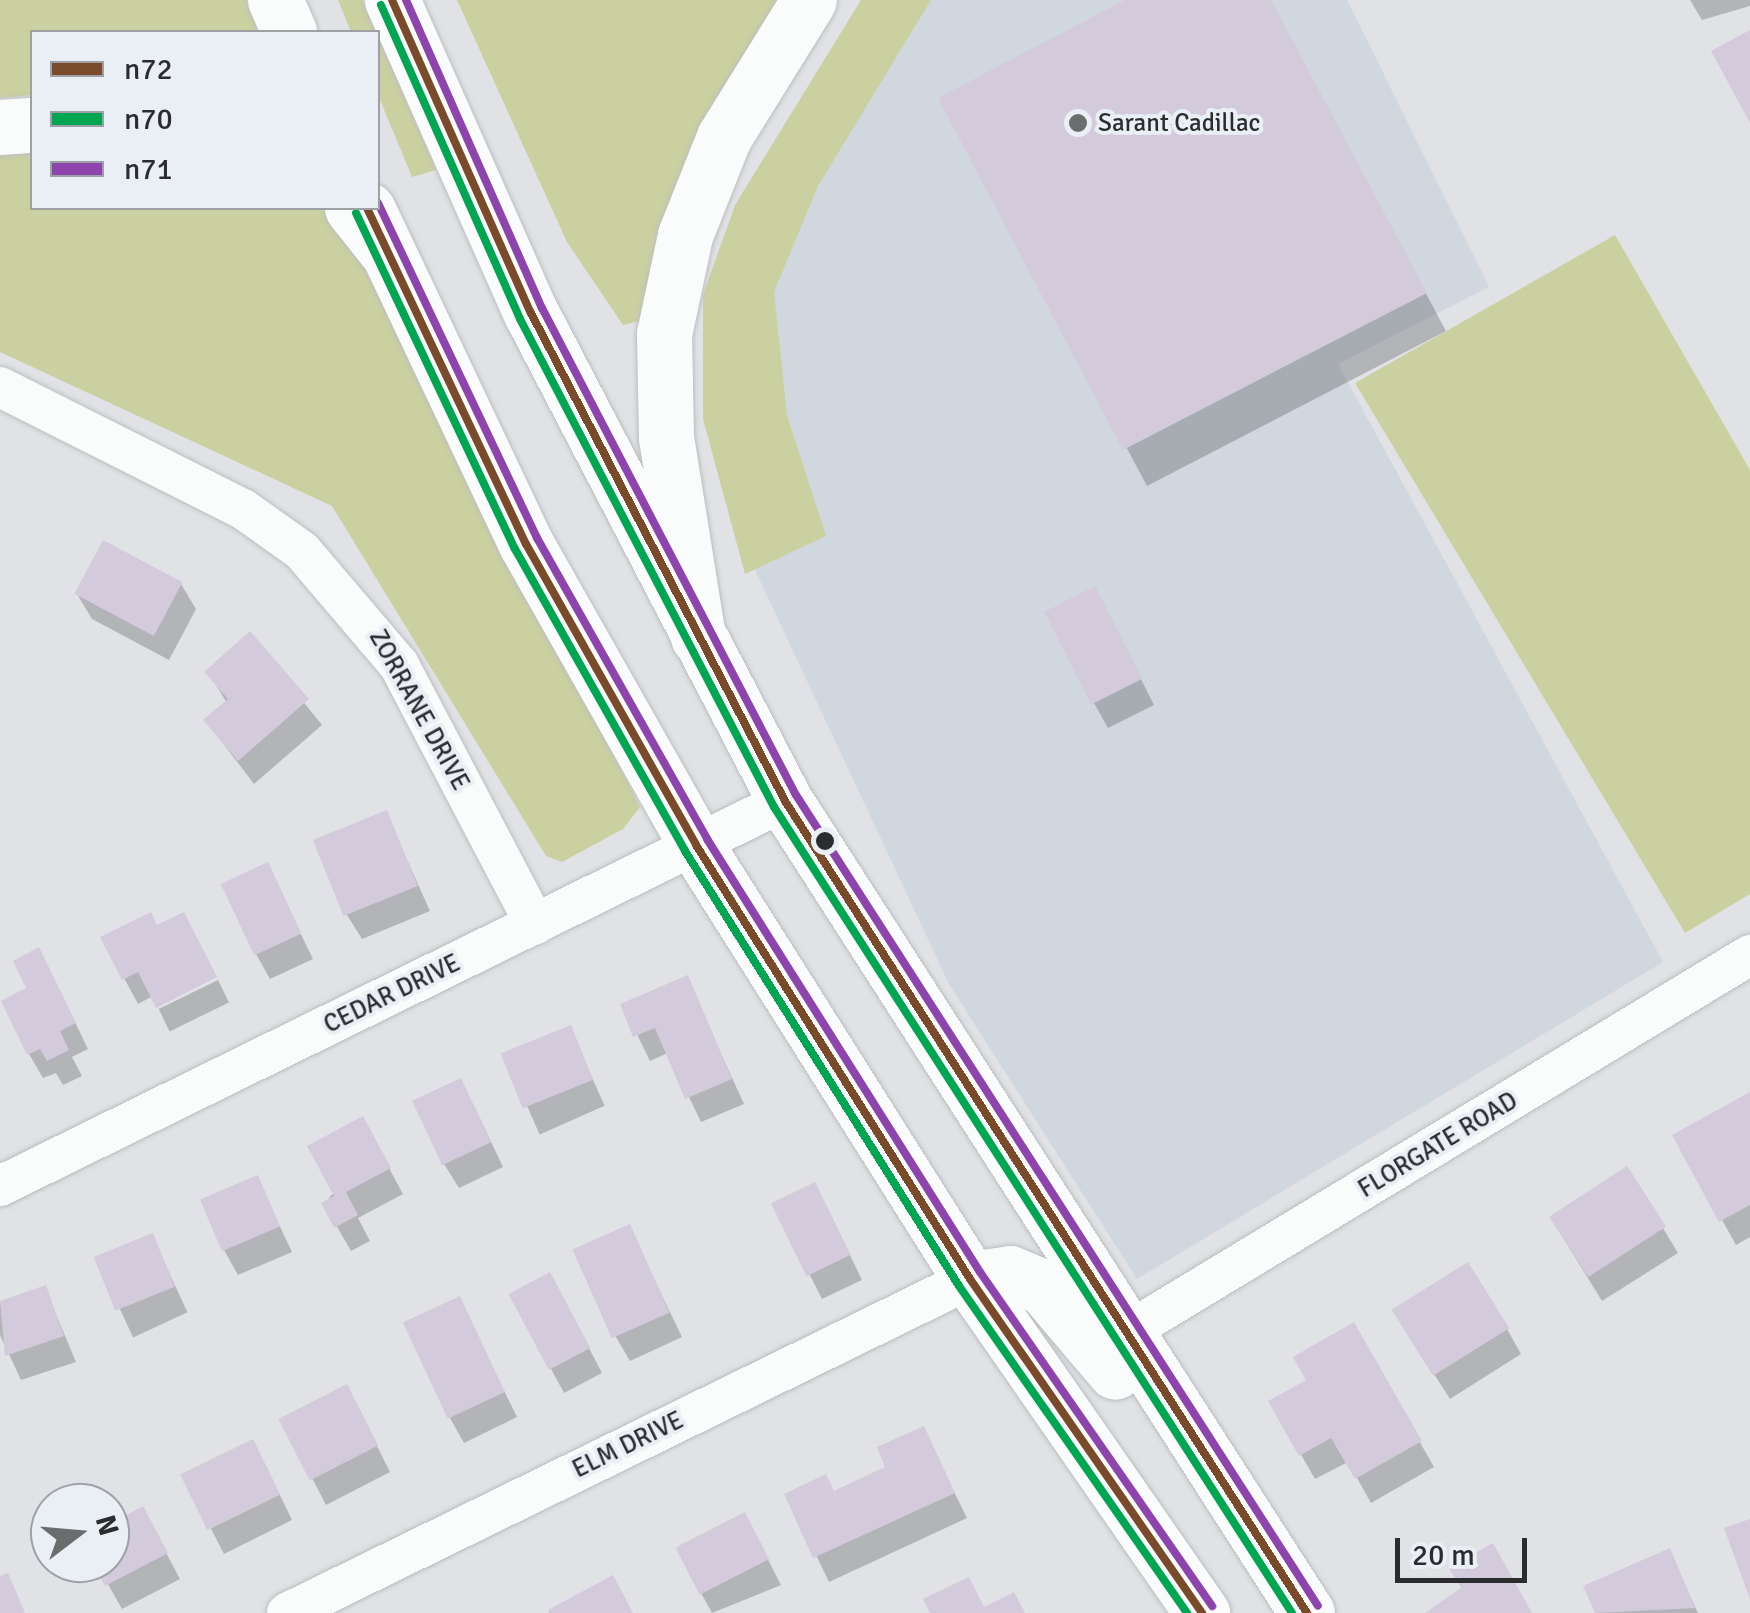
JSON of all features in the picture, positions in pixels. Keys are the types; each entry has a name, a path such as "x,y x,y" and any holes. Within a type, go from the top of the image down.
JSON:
{"main road":[{"path":"274,0 288,30"},
{"path":"392,0 531,313 784,801 1307,1613"},
{"path":"698,637 666,438 664,334 684,235 724,137 808,0"},
{"path":"0,127 30,125"},
{"path":"354,210 377,230 526,544 696,845 970,1279 1202,1613"},
{"path":"970,1279 1010,1273 1043,1288 1256,1538"}],"street":[{"name":"ZORRANE DRIVE","path":"0,387 243,509 302,550 399,665 535,924"},
{"name":"CEDAR DRIVE","path":"0,1186 784,801"},
{"name":"FLORGATE ROAD","path":"1124,1334 1750,955"},
{"name":"ELM DRIVE","path":"286,1613 970,1279"}],"shaded area":[{"path":"900,0 1347,0 1489,287 1338,364 1663,962 1137,1279 949,984 755,570 716,460 761,256"}],"green space":[{"path":"0,0 248,0 261,30 30,30 30,95 0,98"},
{"path":"338,0 362,0 375,30 350,30"},
{"path":"457,0 782,0 651,318 623,325 567,242"},
{"path":"861,0 931,0 818,186 774,292 787,415 826,536 745,574 703,419 703,295 735,205"},
{"path":"380,40 436,170 412,177 380,100"},
{"path":"30,139 30,210 338,210 640,807 623,829 562,862 546,856 332,506 0,352 0,141"},
{"path":"1615,235 1750,470 1750,894 1685,933 1355,383"}],"building":[{"path":"1125,0 1271,0 1427,293 1123,450 938,98"},
{"path":"1750,30 1750,123 1711,51"},
{"path":"103,540 182,582 154,636 74,594"},
{"path":"1095,586 1142,679 1091,705 1044,612"},
{"path":"250,631 309,699 238,761 203,720 228,699 204,672"},
{"path":"387,810 418,886 344,916 313,840"},
{"path":"268,862 301,934 254,956 221,884"},
{"path":"151,912 157,925 184,912 217,977 156,1008 138,972 122,980 100,937"},
{"path":"39,947 76,1023 60,1031 69,1050 47,1061 40,1049 27,1055 1,1001 26,988 13,961"},
{"path":"688,975 732,1079 685,1099 655,1028 633,1037 620,1004"},
{"path":"571,1025 593,1080 523,1108 501,1053"},
{"path":"461,1078 491,1142 442,1165 412,1101"},
{"path":"1750,1092 1750,1205 1719,1222 1672,1135"},
{"path":"363,1116 391,1168 346,1192 358,1215 334,1228 321,1203 334,1196 307,1146"},
{"path":"1627,1166 1666,1226 1588,1277 1549,1217"},
{"path":"258,1175 280,1227 222,1251 200,1200"},
{"path":"815,1182 851,1255 806,1276 771,1203"},
{"path":"630,1224 669,1313 612,1338 572,1250"},
{"path":"153,1233 175,1287 115,1311 94,1257"},
{"path":"1468,1262 1509,1328 1433,1376 1392,1310"},
{"path":"550,1272 590,1348 549,1370 509,1294"},
{"path":"46,1285 64,1336 5,1356 0,1301"},
{"path":"460,1296 505,1392 448,1419 403,1323"},
{"path":"1354,1322 1422,1441 1355,1479 1331,1438 1299,1456 1268,1401 1306,1380 1293,1357"},
{"path":"347,1384 378,1445 310,1480 278,1419"},
{"path":"924,1426 955,1493 813,1558 784,1494 826,1474 834,1491 885,1467 877,1447"},
{"path":"253,1439 280,1495 207,1530 180,1475"},
{"path":"143,1506 168,1553 130,1573 130,1513"},
{"path":"745,1512 769,1559 700,1595 676,1547"},
{"path":"1750,1519 1750,1599 1724,1528"},
{"path":"1493,1543 1532,1613 1425,1613 1461,1588 1449,1568"},
{"path":"1670,1548 1695,1608 1595,1613 1583,1586"},
{"path":"8,1573 25,1613 0,1613 0,1576"},
{"path":"613,1575 633,1613 549,1613 548,1610"},
{"path":"969,1577 984,1607 1014,1592 1025,1613 930,1613 923,1599"}],"transit line":[{"name":"n72","path":"392,0 531,313 785,801 1307,1613"},
{"name":"n71","path":"406,0 542,308 796,795 1318,1606"},
{"name":"n70","path":"381,5 520,319 774,807 1292,1613"},
{"name":"n71","path":"380,207 537,538 707,839 980,1272 1212,1606"},
{"name":"n72","path":"368,210 526,544 696,845 970,1279 1202,1613"},
{"name":"n70","path":"356,213 515,549 685,851 959,1286 1187,1613"}],"place":[{"name":"Sarant Cadillac","path":"1078,123"}]}
